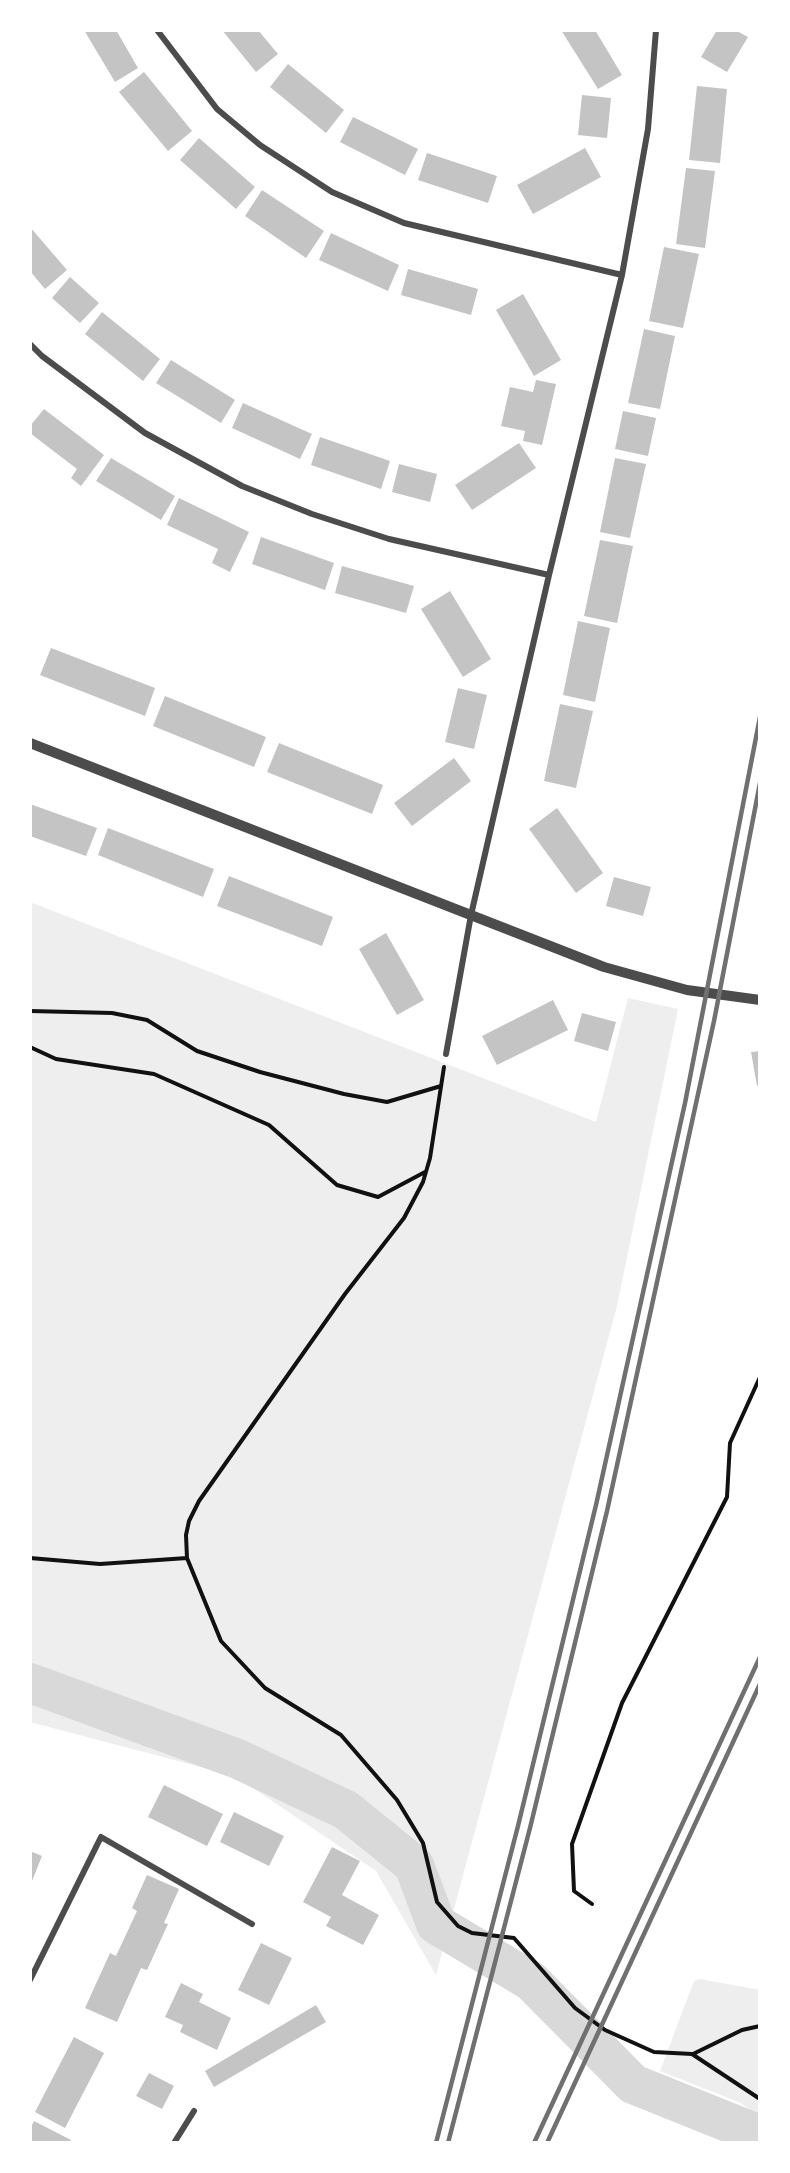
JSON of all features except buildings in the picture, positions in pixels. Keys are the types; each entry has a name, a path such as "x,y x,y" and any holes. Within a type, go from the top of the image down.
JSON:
{"street":[{"path":"157,30 217,109 260,145 332,192 404,224 622,275"},
{"path":"446,1054 471,915 549,575 622,275 648,129 656,30"},
{"path":"30,344 42,356 145,433 242,486 312,514 389,539 549,575"},
{"path":"30,743 604,967 687,990 760,1000"},
{"path":"30,1980 101,1837 252,1924"},
{"path":"174,2143 194,2111"}],"path":[{"path":"30,1011 112,1013 147,1020 197,1051 344,1094 387,1102 441,1086"},
{"path":"30,1047 56,1059 154,1074 196,1092 269,1125 337,1185 378,1197 426,1171"},
{"path":"446,1054 430,1158 423,1182 404,1218 345,1294 199,1501 189,1521 186,1535 188,1557 221,1641 265,1688 341,1736 397,1800 423,1843 437,1902 458,1926 472,1933 514,1938 575,2008 605,2030 654,2052 692,2054 742,2030 760,2026"},
{"path":"592,1904 574,1891 572,1844 622,1703 727,1497 730,1443 760,1377"},
{"path":"30,1558 100,1564 188,1557"},
{"path":"692,2054 760,2099"}],"shaded area":[{"path":"30,902 596,1122 628,998 678,1009 617,1306 436,1975 376,1871 235,1776 30,1722"},
{"path":"700,1979 760,1990 760,2117 741,2103 660,2071 694,1981"}],"waterway":[{"path":"30,1683 238,1759 346,1810 414,1865 436,1924 531,1981 633,2084 760,2135"}],"railway":[{"path":"436,2143 518,1826 596,1505 685,1103 760,717"},
{"path":"448,2143 530,1828 607,1511 714,1021 760,783"},
{"path":"534,2143 760,1657"},
{"path":"547,2143 760,1684"}]}
